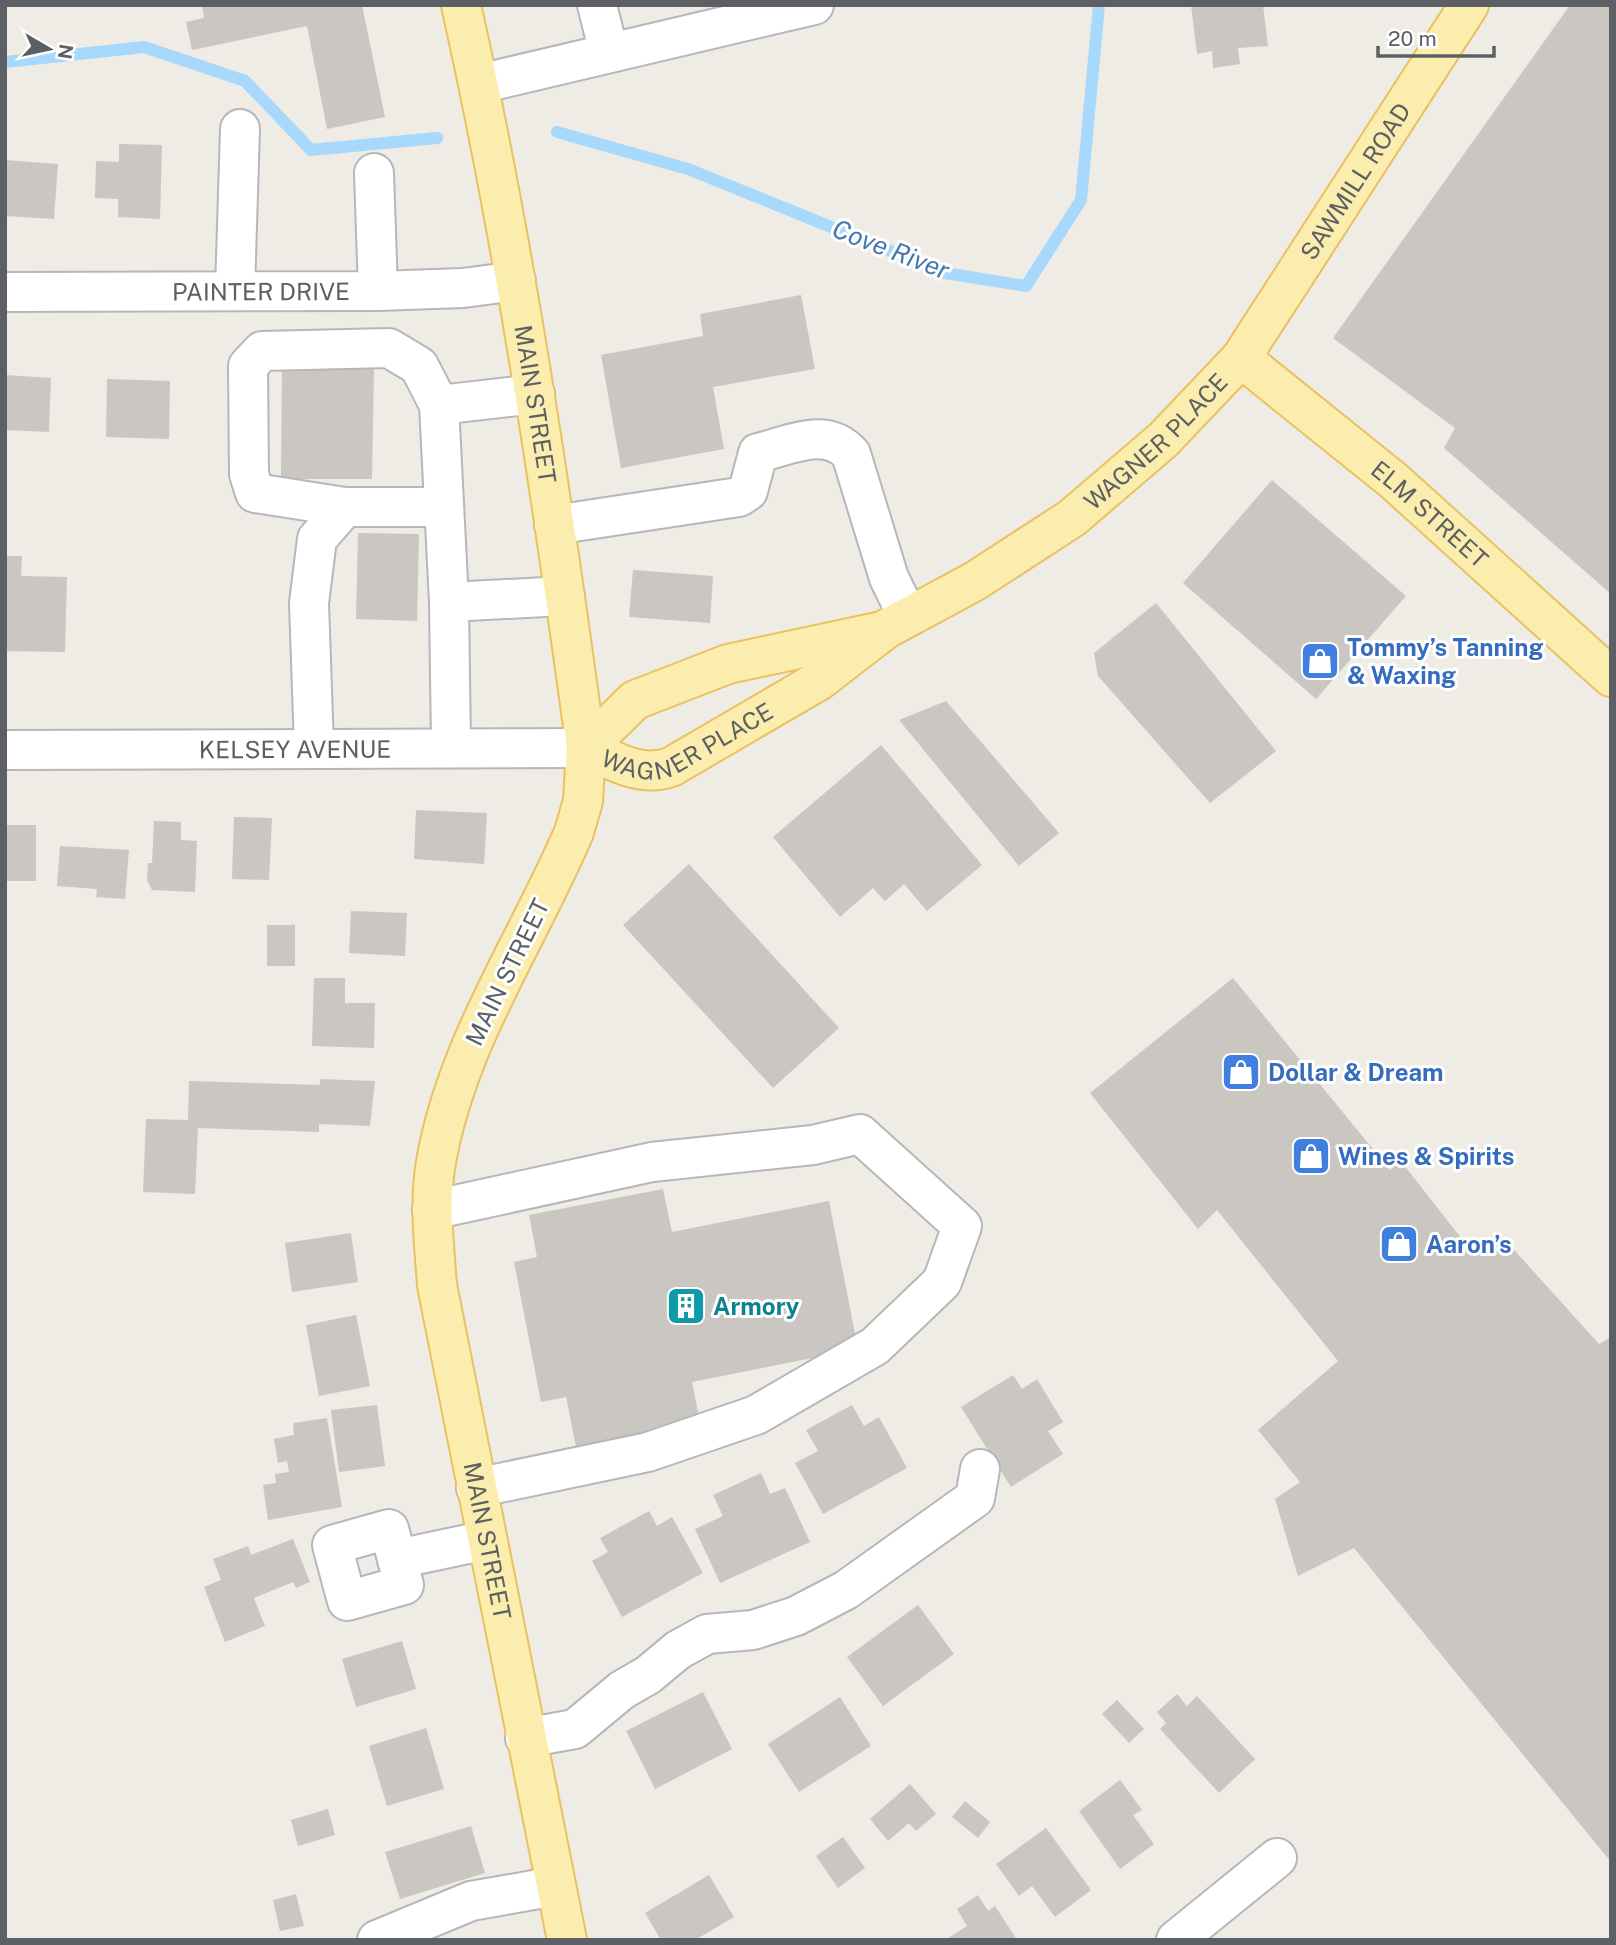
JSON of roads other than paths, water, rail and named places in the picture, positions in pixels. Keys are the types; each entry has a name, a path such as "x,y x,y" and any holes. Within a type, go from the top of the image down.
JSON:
{"main road":[{"name":"MAIN STREET","path":"461,5 479,84 516,281 586,748 583,801 575,832 475,1033 450,1102 435,1163 432,1210 437,1285 567,1940"},
{"name":"SAWMILL ROAD","path":"1241,358 1469,5"},
{"name":"WAGNER PLACE","path":"897,623 717,668 635,700 586,748 638,771 656,772 671,767 820,680 897,623 975,582 1072,518 1163,440 1241,358"},
{"name":"ELM STREET","path":"1241,358 1394,481 1611,677"}],"street":[{"path":"597,5 609,53"},
{"path":"479,84 814,5"},
{"path":"235,290 240,129"},
{"path":"374,173 378,291"},
{"name":"PAINTER DRIVE","path":"5,292 378,291 463,288 516,281"},
{"path":"444,507 345,507 255,493 248,474 248,366 262,351 389,348 419,366 439,405 449,603 451,746"},
{"path":"439,405 535,394"},
{"path":"554,524 739,497 748,491 758,453 826,437 837,441 851,454 889,578 897,623"},
{"path":"314,747 309,603 317,539 345,507"},
{"path":"449,603 565,596"},
{"name":"KELSEY AVENUE","path":"5,750 451,746 586,748"},
{"path":"432,1210 652,1162 813,1145 860,1134 962,1226 942,1282 875,1346 755,1415 648,1452 476,1488"},
{"path":"525,1738 575,1729 622,1690 648,1675 678,1650 707,1634 753,1630 796,1616 846,1590 975,1498 980,1469"},
{"path":"397,1559 487,1541"},
{"path":"1176,1940 1278,1858"},
{"path":"377,1940 471,1901 556,1886"}],"waterway":[{"name":"Cove River","path":"557,132 688,169 945,273 1026,286 1081,200 1099,5"},
{"name":"Cove River","path":"5,62 144,47 245,81 311,150 437,138"}],"place":[{"name":"Tommy’s Tanning & Waxing","path":"1320,661"},
{"name":"Dollar & Dream","path":"1241,1072"},
{"name":"Wines & Spirits","path":"1311,1156"},
{"name":"Aaron’s","path":"1399,1244"},
{"name":"Armory","path":"686,1306"}]}
